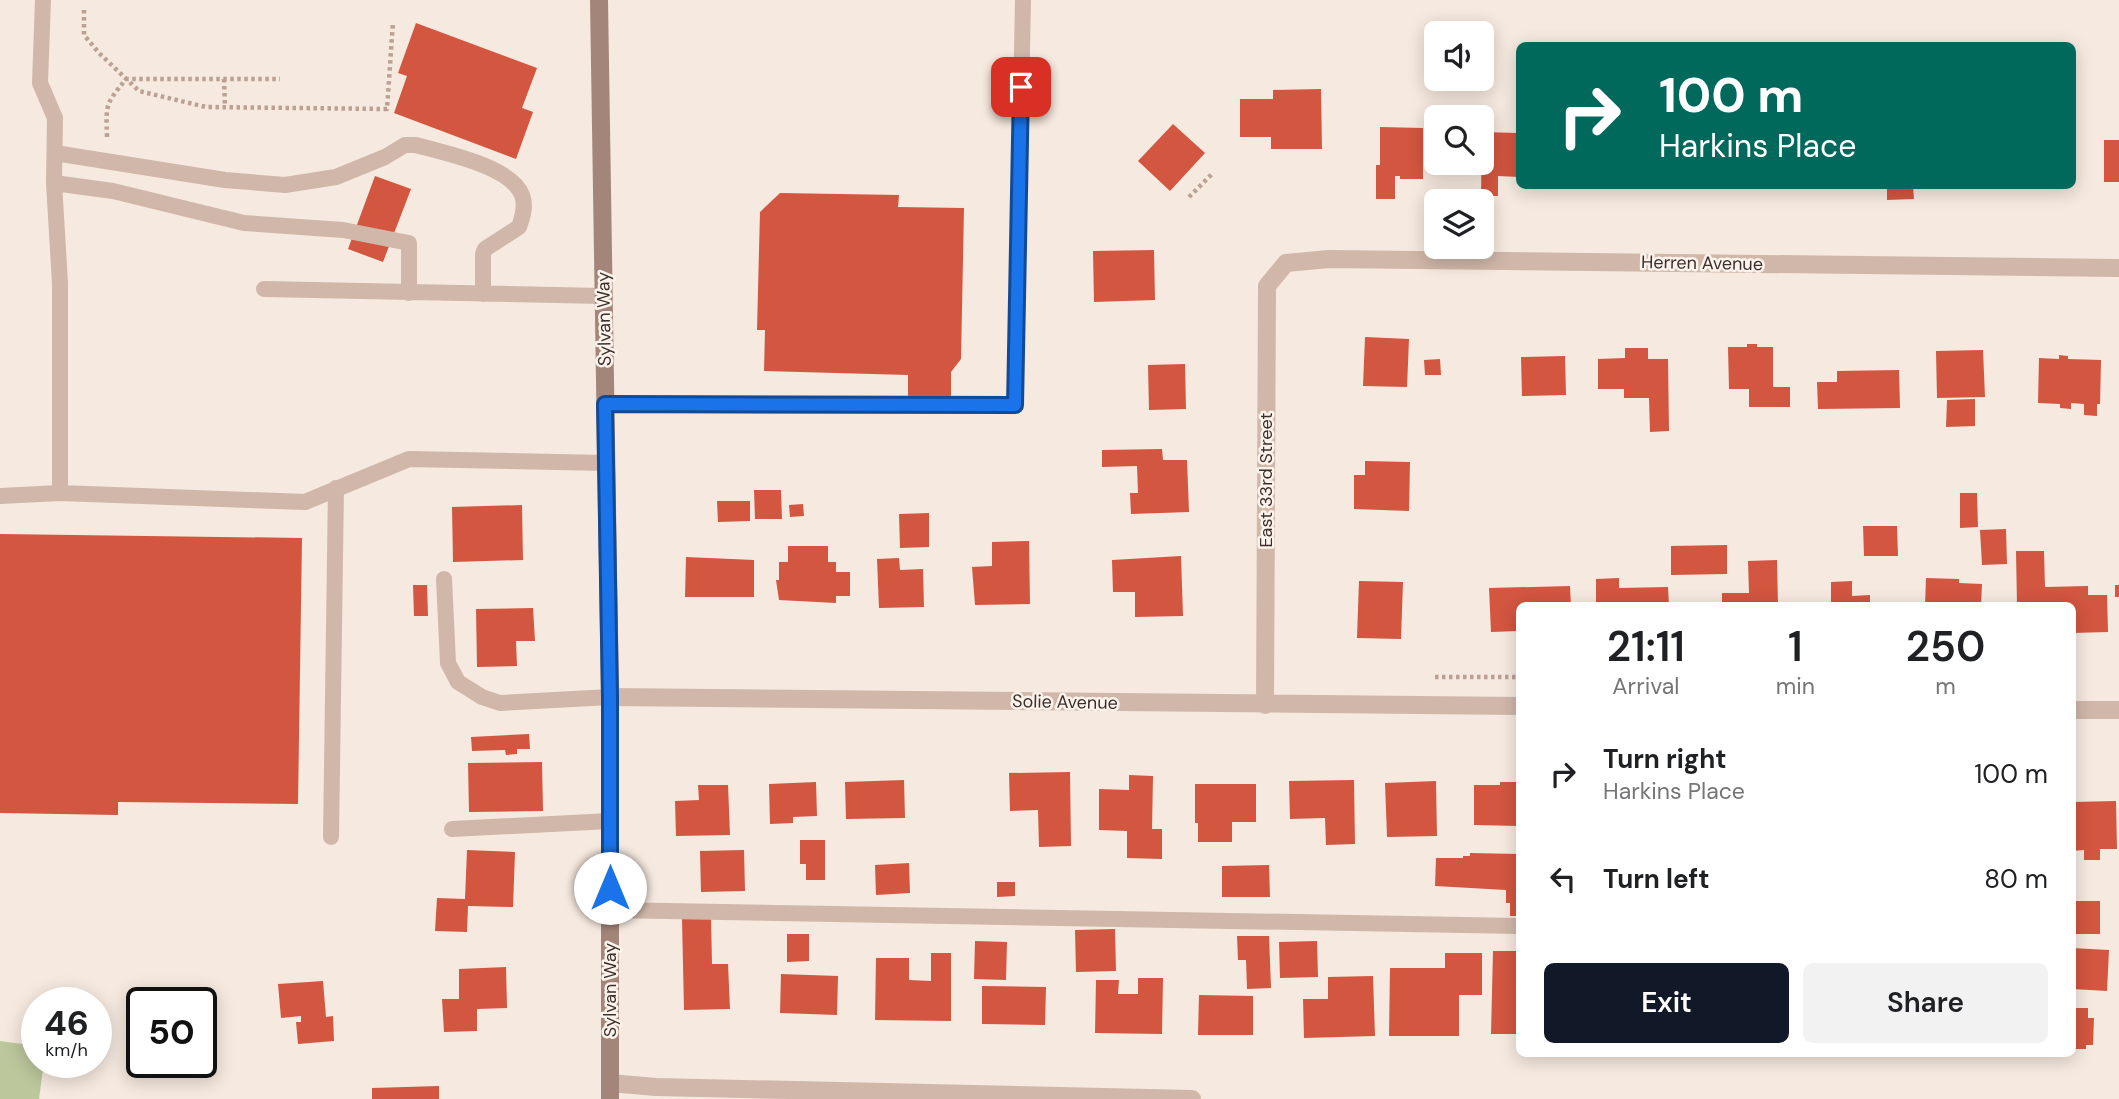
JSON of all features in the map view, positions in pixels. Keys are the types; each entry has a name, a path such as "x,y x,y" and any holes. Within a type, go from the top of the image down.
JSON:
{"main road":[{"name":"Sylvan Way","path":"599,0 610,697 610,1091"}],"street":[{"name":"Herren Avenue","path":"1286,263 1329,259 2119,268"},
{"name":"East 33rd Street","path":"1265,705 1267,286 1286,263"},
{"path":"605,404 1015,405"},
{"name":"Solie Avenue","path":"610,697 1516,706"},
{"path":"2076,710 2119,710"},
{"path":"610,1091 656,1087 1192,1099"}],"lane":[{"path":"43,0 40,83 55,118 54,183 60,283 60,493"},
{"path":"1015,405 1023,0"},
{"path":"55,153 225,180 285,185 336,177 405,145 416,145 491,168 515,183 523,196 524,212 519,227 485,249 483,294"},
{"path":"54,183 113,191 244,223 343,230 410,243 410,293"},
{"path":"264,289 603,296"},
{"path":"0,496 60,493 306,502 409,459 607,463"},
{"path":"331,837 336,488"},
{"path":"444,579 449,663 458,682 482,697 500,703 610,697"},
{"path":"452,829 610,821"},
{"path":"610,910 1516,926"}],"path":[{"path":"85,10 85,35 99,53 139,91 206,107 387,109 393,22"},
{"path":"126,79 280,79"},
{"path":"224,79 225,107"},
{"path":"1189,197 1212,174"}],"green space":[{"path":"0,1041 21,1044 21,1078 42,1078 39,1099 0,1099"}],"building":[{"path":"416,23 537,68 522,108 533,112 516,159 394,113 407,76 398,73"},
{"path":"1321,89 1322,149 1271,149 1271,137 1240,137 1240,99 1273,99 1273,90"},
{"path":"1173,124 1205,153 1170,191 1138,161"},
{"path":"1380,127 1423,128 1423,179 1400,179 1400,176 1395,176 1395,199 1376,199 1376,165 1380,165"},
{"path":"1494,132 1516,133 1516,177 1498,176 1498,196 1494,196 1494,189 1481,189 1481,175 1494,175"},
{"path":"2104,140 2119,140 2119,182 2104,182"},
{"path":"375,176 411,189 383,262 348,249"},
{"path":"1887,189 1913,189 1914,199 1887,200"},
{"path":"780,193 899,195 898,207 964,208 961,359 951,372 951,402 908,401 908,375 764,371 765,330 757,330 760,212"},
{"path":"1154,250 1155,300 1094,302 1093,251"},
{"path":"1365,337 1409,339 1407,387 1363,386"},
{"path":"1747,344 1773,347 1773,387 1790,387 1790,407 1749,407 1749,389 1729,389 1728,347 1747,347"},
{"path":"1625,348 1648,348 1648,359 1668,359 1669,431 1650,432 1649,398 1624,398 1624,389 1598,389 1598,359 1625,358"},
{"path":"1983,350 1985,397 1937,398 1936,351"},
{"path":"2059,355 2068,356 2068,359 2101,360 2100,404 2097,404 2097,416 2084,415 2084,404 2071,403 2071,409 2060,408 2060,404 2038,403 2039,358 2059,359"},
{"path":"1565,356 1566,395 1522,396 1521,357"},
{"path":"1440,359 1441,375 1425,375 1424,360"},
{"path":"1185,364 1186,409 1149,410 1148,365"},
{"path":"1899,370 1900,408 1818,409 1817,382 1837,382 1837,371"},
{"path":"1975,399 1975,426 1946,427 1947,400"},
{"path":"1162,449 1163,460 1187,460 1189,512 1131,514 1130,493 1138,493 1137,466 1102,467 1102,450"},
{"path":"1365,461 1410,462 1409,511 1354,509 1354,475 1365,475"},
{"path":"754,490 781,490 782,519 755,519"},
{"path":"1960,493 1977,493 1978,527 1960,528"},
{"path":"717,501 750,501 750,521 718,522"},
{"path":"803,504 804,516 790,517 789,505"},
{"path":"522,505 523,560 453,562 452,507"},
{"path":"929,513 929,547 900,548 899,514"},
{"path":"1863,526 1897,526 1898,556 1864,556"},
{"path":"2006,529 2007,564 1982,565 1980,530"},
{"path":"0,534 302,538 298,804 118,802 118,815 0,813"},
{"path":"1029,541 1030,604 975,605 972,567 992,566 992,542"},
{"path":"1727,545 1727,574 1671,575 1671,546"},
{"path":"788,546 828,546 828,562 836,562 836,572 850,572 850,596 836,596 836,603 779,600 776,580 779,580 779,562 788,562"},
{"path":"2016,551 2044,551 2045,587 2088,586 2088,595 2107,595 2108,632 2076,633 2076,602 2017,602"},
{"path":"1181,556 1183,616 1135,617 1135,592 1113,592 1112,560"},
{"path":"686,557 754,560 754,597 685,597"},
{"path":"899,558 900,570 923,569 924,607 879,608 877,559"},
{"path":"1777,560 1778,602 1722,602 1722,593 1749,593 1748,561"},
{"path":"1619,578 1619,588 1668,587 1669,602 1596,602 1596,579"},
{"path":"1926,578 1959,579 1959,583 1982,584 1981,602 1925,602"},
{"path":"1359,581 1403,582 1401,639 1357,638"},
{"path":"1852,581 1852,596 1870,595 1870,602 1831,602 1831,582"},
{"path":"413,585 427,585 428,616 414,616"},
{"path":"2115,585 2119,585 2119,597 2115,597"},
{"path":"1570,586 1571,602 1516,602 1516,631 1491,632 1489,588"},
{"path":"533,608 535,641 516,641 517,666 477,667 476,609"},
{"path":"529,734 530,749 517,749 517,754 506,755 505,750 472,751 471,737"},
{"path":"542,762 543,811 469,812 468,763"},
{"path":"1070,772 1071,846 1039,847 1038,810 1010,811 1009,773"},
{"path":"1129,775 1153,776 1152,829 1162,829 1162,859 1127,858 1127,831 1099,830 1099,789 1129,790"},
{"path":"904,780 905,818 846,819 845,782"},
{"path":"1354,780 1355,844 1326,845 1325,818 1290,819 1289,781"},
{"path":"1436,781 1437,836 1387,837 1385,783"},
{"path":"816,782 817,816 793,817 793,823 770,824 769,784"},
{"path":"1500,782 1516,782 1516,826 1474,825 1474,785 1500,785"},
{"path":"1195,784 1256,784 1256,822 1232,822 1232,842 1198,842"},
{"path":"698,785 728,785 730,835 676,836 675,801 699,800"},
{"path":"2116,801 2117,849 2100,849 2100,860 2084,860 2084,850 2076,851 2076,802"},
{"path":"800,840 825,840 825,880 806,880 806,864 800,864"},
{"path":"467,850 515,852 513,907 468,906 467,932 435,931 437,898 465,899"},
{"path":"744,850 745,891 701,892 700,851"},
{"path":"1470,853 1516,854 1516,916 1510,916 1506,890 1435,886 1436,858 1470,856"},
{"path":"909,863 910,893 876,895 875,865"},
{"path":"1269,865 1270,897 1222,897 1222,866"},
{"path":"997,882 1015,882 1015,896 997,897"},
{"path":"2076,901 2100,901 2100,934 2076,934"},
{"path":"711,918 712,964 728,964 730,1009 684,1010 682,919"},
{"path":"1115,929 1116,971 1076,972 1075,930"},
{"path":"787,934 809,934 809,961 787,962"},
{"path":"1237,936 1269,936 1271,988 1247,989 1246,960 1238,960"},
{"path":"975,941 1007,942 1006,980 974,979"},
{"path":"1317,941 1318,977 1280,978 1279,942"},
{"path":"2076,948 2109,950 2107,991 2076,989"},
{"path":"1493,951 1516,951 1516,1034 1491,1034"},
{"path":"931,953 951,953 951,1021 875,1020 876,958 909,958 909,980 931,981"},
{"path":"1445,953 1482,953 1482,995 1459,995 1459,1036 1389,1036 1390,968 1445,968"},
{"path":"506,967 507,1008 477,1009 477,1031 444,1032 442,999 459,999 459,969"},
{"path":"781,974 838,976 837,1015 780,1013"},
{"path":"1373,976 1375,1036 1304,1038 1303,999 1328,999 1328,977"},
{"path":"1138,978 1163,978 1162,1034 1095,1033 1096,980 1119,980 1118,994 1138,994"},
{"path":"323,981 326,1017 333,1016 334,1041 298,1044 296,1022 301,1022 301,1016 281,1018 278,984"},
{"path":"982,986 1046,987 1045,1025 982,1024"},
{"path":"1199,995 1253,996 1253,1035 1198,1035"},
{"path":"2076,1008 2088,1008 2088,1018 2094,1018 2093,1045 2086,1045 2086,1049 2076,1049"},
{"path":"439,1086 439,1099 372,1099 372,1088"}],"route":[{"path":"610,888 605,404 1015,405 1021,87"}]}
